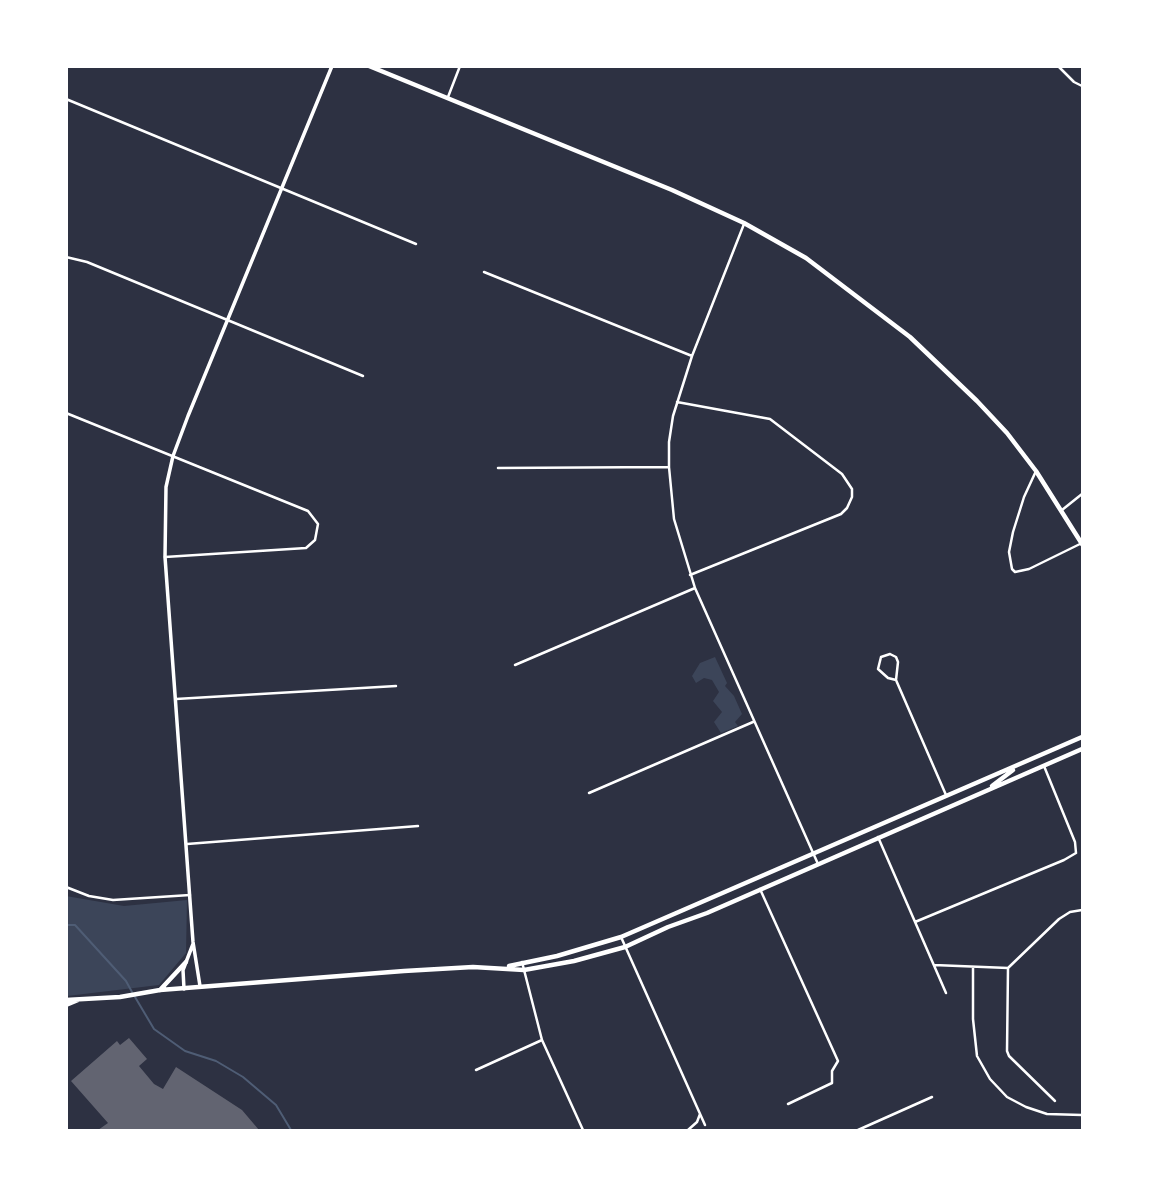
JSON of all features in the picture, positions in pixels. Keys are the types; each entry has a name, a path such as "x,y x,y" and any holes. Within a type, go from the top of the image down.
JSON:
{"main road":[{"path":"369,66 640,176 744,223 806,258 909,337 947,370 985,409 1036,471 1082,544"},
{"path":"506,967 557,956 621,937 1083,737"},
{"path":"66,1002 146,994 160,990 404,971 506,967 524,970 573,961 625,947 1083,749"},
{"path":"986,790 1019,765"},
{"path":"160,990 186,962"}],"street":[{"path":"200,987 193,942 165,557 166,487 173,456 226,321 332,66"},
{"path":"448,97 460,66"},
{"path":"1058,66 1074,82 1083,86"},
{"path":"66,99 416,244"},
{"path":"744,223 677,402 669,442 674,519 695,588 818,864"},
{"path":"66,257 87,262 363,376"},
{"path":"484,272 692,356"},
{"path":"677,402 770,419 842,474 849,481 852,497 847,508 841,513 690,575"},
{"path":"66,413 308,511 318,524 317,535 306,548 165,557"},
{"path":"498,468 669,467"},
{"path":"1036,471 1013,532 1010,563 1015,572 1029,569 1082,544"},
{"path":"1062,510 1083,494"},
{"path":"515,665 695,588"},
{"path":"897,680 888,678 878,669 881,657 890,654 896,657 899,668 897,680 946,795"},
{"path":"176,699 396,687"},
{"path":"589,793 753,722"},
{"path":"915,922 1076,853 1075,842 1044,766"},
{"path":"187,844 418,827"},
{"path":"878,837 946,993"},
{"path":"66,887 89,896 113,900 190,895"},
{"path":"760,889 838,1061 832,1071 832,1083 789,1104"},
{"path":"934,965 1008,968 1059,919 1070,912 1083,909"},
{"path":"621,937 705,1125"},
{"path":"184,989 183,970 193,942"},
{"path":"522,962 542,1040 583,1130"},
{"path":"973,968 973,1019 977,1056 990,1079 1007,1097 1026,1107 1047,1114 1083,1115"},
{"path":"1008,968 1007,1051 1055,1101"},
{"path":"477,1070 542,1040"},
{"path":"858,1130 932,1097"},
{"path":"688,1130 701,1114"}],"shaded area":[{"path":"715,657 727,683 725,686 734,696 742,714 735,722 738,726 721,733 714,722 722,712 713,701 719,692 712,680 704,678 696,683 692,676 700,663"},
{"path":"66,896 124,906 187,900 186,953 159,985 67,996"}],"building":[{"path":"129,1038 147,1059 139,1066 154,1084 163,1089 176,1067 242,1110 259,1130 98,1130 108,1123 71,1081 117,1041 120,1045"}],"waterway":[{"path":"66,925 75,925 126,981 132,992"},
{"path":"135,997 154,1029 185,1051 216,1061 243,1077 276,1105 291,1130"}]}
